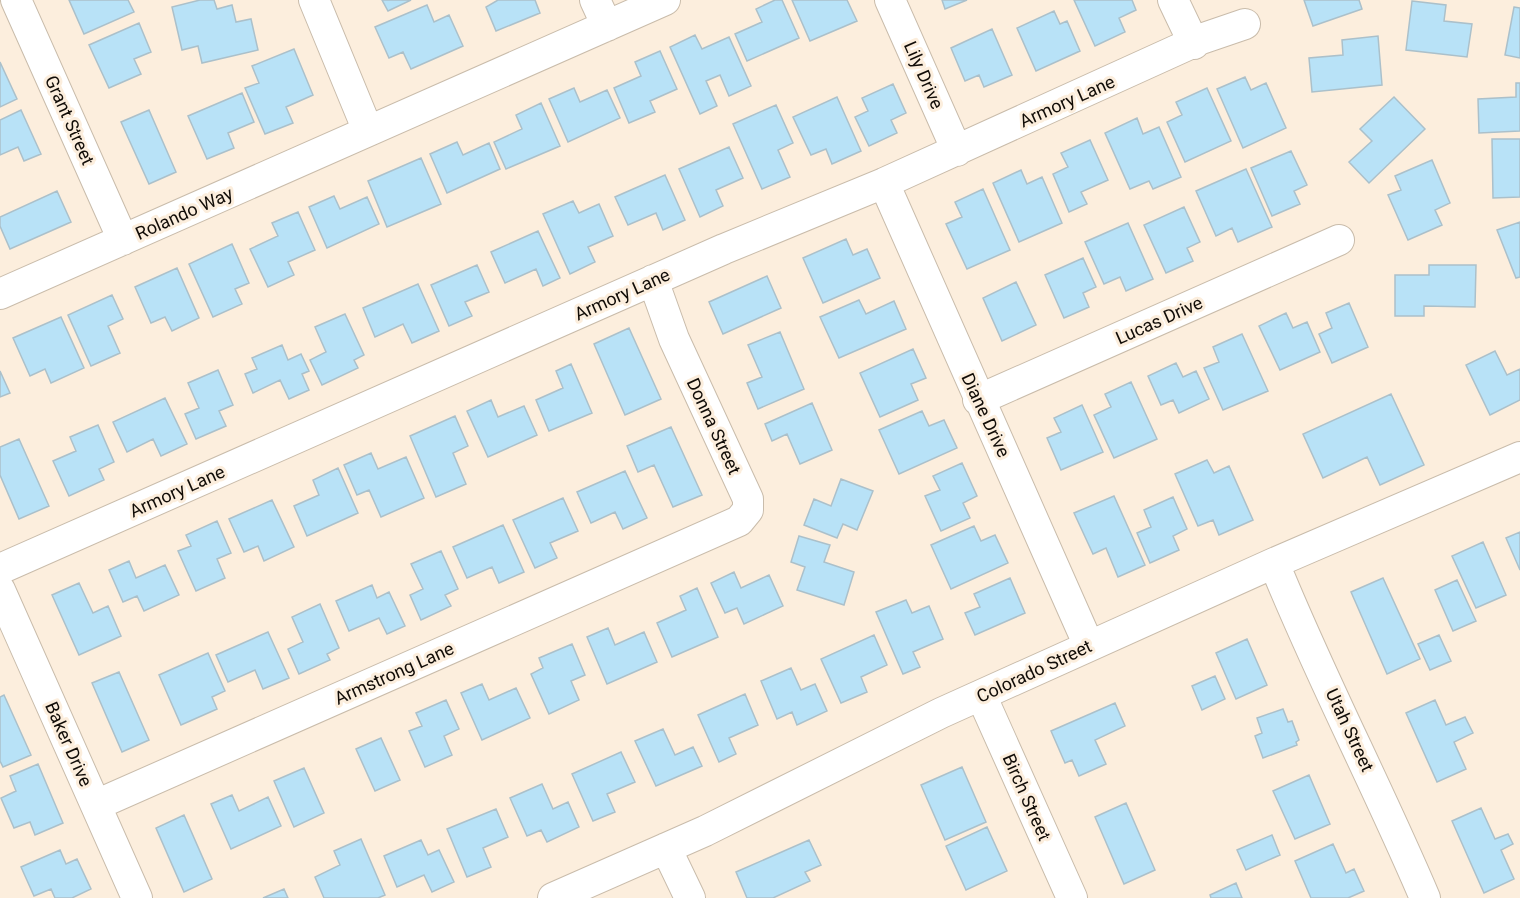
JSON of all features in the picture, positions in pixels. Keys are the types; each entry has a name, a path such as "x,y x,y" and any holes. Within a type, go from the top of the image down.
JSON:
{"street":[{"name":"Grant Street","path":"16,0 123,240"},
{"path":"314,0 368,131"},
{"name":"Rolando Way","path":"0,294 368,131 601,13 665,0"},
{"name":"Lily Drive","path":"890,0 957,151"},
{"path":"1173,0 1194,44"},
{"name":"Armory Lane","path":"0,569 653,280 884,183 1194,44 1245,24"},
{"name":"Diane Drive","path":"884,183 978,400 1089,646"},
{"name":"Lucas Drive","path":"978,400 1339,240"},
{"name":"Donna Street","path":"653,280 674,339 748,500 748,510 739,521 692,540"},
{"name":"Colorado Street","path":"553,898 666,848 981,695 1274,563 1520,457"},
{"name":"Armstrong Lane","path":"96,805 692,540"},
{"name":"Utah Street","path":"1274,563 1300,628 1391,818 1425,898"},
{"name":"Baker Drive","path":"0,590 137,898"},
{"name":"Birch Street","path":"981,695 1072,898"},
{"path":"666,848 690,898"}],"building":[{"path":"69,0 128,0 134,12 84,34"},
{"path":"200,0 214,0 217,9 232,5 236,22 251,19 258,50 202,63 198,46 182,50 172,7"},
{"path":"382,0 411,0 388,11"},
{"path":"498,0 535,0 540,13 496,31 486,7"},
{"path":"775,0 782,0 799,38 747,61 735,34 762,22 756,9"},
{"path":"792,0 847,0 857,21 810,41"},
{"path":"942,0 967,0 945,9"},
{"path":"1074,0 1132,0 1136,10 1119,18 1125,32 1095,46"},
{"path":"1304,0 1359,0 1362,9 1313,26"},
{"path":"1412,1 1446,5 1444,21 1472,24 1467,57 1406,50"},
{"path":"427,5 434,22 449,15 463,46 411,69 403,52 389,58 375,27"},
{"path":"1514,7 1520,8 1520,58 1505,55"},
{"path":"1054,11 1060,24 1067,21 1080,51 1036,71 1017,28"},
{"path":"139,23 151,52 134,59 141,74 109,88 89,45"},
{"path":"992,29 1012,75 984,87 979,75 965,81 951,48"},
{"path":"695,35 702,49 729,37 751,86 729,96 720,75 706,81 717,106 700,114 670,47"},
{"path":"1378,36 1382,85 1312,92 1309,58 1343,55 1342,40"},
{"path":"294,49 313,95 286,107 293,123 265,134 245,88 259,83 252,66"},
{"path":"660,51 677,89 650,101 655,112 629,123 614,88 641,76 635,62"},
{"path":"0,62 17,99 0,107"},
{"path":"1245,77 1251,90 1266,83 1286,128 1243,148 1217,89"},
{"path":"1516,83 1520,83 1520,131 1479,133 1478,99 1516,97"},
{"path":"893,84 906,113 891,120 897,133 869,146 855,117 868,111 862,98"},
{"path":"574,88 580,102 607,90 620,118 568,142 549,99"},
{"path":"1207,88 1231,141 1185,162 1167,122 1182,115 1176,102"},
{"path":"242,93 254,122 228,133 234,148 207,159 188,116"},
{"path":"837,97 861,151 832,164 826,149 811,155 793,117"},
{"path":"1394,97 1425,129 1369,183 1349,162 1372,141 1360,129"},
{"path":"541,103 560,146 506,169 494,142 522,129 516,115"},
{"path":"776,105 793,143 778,150 790,177 762,189 733,124"},
{"path":"21,110 41,154 24,161 18,147 0,155 0,120"},
{"path":"149,110 176,172 149,184 121,122"},
{"path":"1137,118 1143,134 1159,127 1181,177 1153,189 1149,181 1130,189 1105,133"},
{"path":"1492,139 1520,139 1520,197 1493,198"},
{"path":"1090,140 1108,180 1081,192 1087,204 1069,212 1053,174 1068,167 1061,153"},
{"path":"457,142 463,155 489,143 500,169 447,193 430,154"},
{"path":"729,147 743,178 716,190 723,206 700,217 679,169"},
{"path":"1291,151 1307,185 1294,191 1300,204 1272,216 1251,168"},
{"path":"421,158 441,204 387,227 368,181"},
{"path":"1432,160 1450,203 1435,210 1442,225 1408,240 1388,195 1401,190 1395,176"},
{"path":"1246,169 1272,227 1238,242 1232,228 1216,236 1196,191"},
{"path":"1021,170 1027,184 1042,177 1062,223 1019,242 993,183"},
{"path":"665,175 685,220 663,230 656,213 628,225 615,197"},
{"path":"983,189 1010,250 967,269 946,224 962,217 955,202"},
{"path":"57,191 71,222 10,249 0,226 0,217"},
{"path":"334,196 340,209 367,197 379,224 327,248 309,207"},
{"path":"573,201 579,213 599,204 613,236 588,247 595,262 570,274 543,214"},
{"path":"1184,207 1200,242 1187,248 1193,261 1166,273 1144,225"},
{"path":"298,212 315,250 288,262 294,275 268,287 250,249 278,236 272,223"},
{"path":"1520,222 1520,277 1516,278 1497,230"},
{"path":"1128,223 1153,279 1126,291 1120,277 1104,284 1085,242"},
{"path":"538,231 560,278 543,286 536,269 505,283 491,252"},
{"path":"846,239 853,255 867,249 880,278 823,303 803,258"},
{"path":"232,244 249,283 235,289 242,304 213,317 189,264"},
{"path":"1083,258 1096,287 1083,293 1089,307 1064,318 1045,275"},
{"path":"477,265 489,292 465,302 472,316 449,326 431,285"},
{"path":"1429,265 1476,265 1475,307 1424,306 1424,316 1395,316 1395,275 1429,275"},
{"path":"177,268 199,318 172,331 165,317 151,323 135,287"},
{"path":"767,276 781,308 723,334 709,302"},
{"path":"1016,282 1036,325 1002,341 983,298"},
{"path":"418,284 439,331 412,343 403,324 375,337 363,308"},
{"path":"112,295 123,319 108,326 120,353 91,366 68,315"},
{"path":"859,300 866,314 894,301 906,329 839,358 820,317"},
{"path":"1349,303 1368,347 1332,363 1319,334 1332,328 1326,313"},
{"path":"1286,313 1293,328 1307,322 1320,352 1280,370 1259,326"},
{"path":"345,314 364,355 354,360 358,368 322,385 310,360 326,352 315,327"},
{"path":"61,317 84,368 51,383 45,369 30,376 13,338"},
{"path":"629,328 661,399 625,415 594,344"},
{"path":"780,332 804,389 758,409 747,383 762,377 748,345"},
{"path":"1242,334 1268,391 1223,410 1204,368 1219,362 1213,347"},
{"path":"282,345 288,360 301,354 309,371 302,374 309,390 289,399 280,380 253,393 245,374 257,369 252,358"},
{"path":"913,349 926,378 911,384 918,400 880,417 860,373"},
{"path":"1495,351 1507,375 1520,369 1520,400 1490,415 1466,365"},
{"path":"1176,363 1183,377 1196,371 1209,399 1179,413 1173,400 1161,405 1148,376"},
{"path":"571,364 592,413 549,431 536,400 563,388 556,371"},
{"path":"218,370 233,405 219,411 226,426 196,439 185,414 199,408 188,383"},
{"path":"0,371 10,393 0,397"},
{"path":"1131,382 1157,439 1114,458 1094,415 1111,407 1105,394"},
{"path":"1391,394 1424,465 1380,485 1367,457 1323,478 1303,434"},
{"path":"165,398 187,444 161,456 153,439 127,452 113,422"},
{"path":"491,400 498,417 524,406 537,435 488,457 467,411"},
{"path":"812,403 832,450 800,464 787,434 772,441 765,424"},
{"path":"1082,405 1103,452 1061,470 1047,438 1061,432 1054,418"},
{"path":"922,411 929,426 944,420 957,448 899,474 879,430"},
{"path":"455,416 468,446 453,453 466,484 436,497 410,436"},
{"path":"98,425 114,462 99,469 104,480 69,496 53,461 76,451 70,437"},
{"path":"671,427 702,495 673,507 654,465 638,472 627,446"},
{"path":"19,439 49,506 19,519 0,475 0,447"},
{"path":"371,453 378,469 406,457 424,498 381,517 369,490 357,495 344,465"},
{"path":"1207,460 1214,473 1229,466 1253,520 1219,535 1213,520 1198,526 1175,474"},
{"path":"962,463 977,496 963,503 970,518 941,531 925,496 940,490 933,476"},
{"path":"338,468 358,513 307,536 294,506 319,495 313,480"},
{"path":"625,471 647,518 623,529 615,512 591,523 577,492"},
{"path":"841,479 873,491 857,530 843,524 837,538 804,525 814,499 831,506"},
{"path":"1114,496 1145,565 1118,577 1106,548 1093,554 1074,513"},
{"path":"1173,497 1187,529 1173,536 1179,550 1150,563 1137,533 1151,527 1144,510"},
{"path":"563,498 578,531 550,543 557,558 535,568 513,520"},
{"path":"272,500 294,547 264,561 258,546 244,552 229,519"},
{"path":"217,521 231,553 217,559 225,578 196,591 178,551 191,546 186,535"},
{"path":"503,525 524,572 499,583 492,567 467,578 453,547"},
{"path":"974,526 981,541 995,535 1008,563 951,589 931,545"},
{"path":"1520,532 1520,570 1506,538"},
{"path":"799,536 830,545 824,562 854,572 844,605 797,590 805,567 791,562"},
{"path":"1483,542 1506,595 1476,608 1452,556"},
{"path":"441,551 458,589 445,595 451,606 421,620 410,595 423,589 411,564"},
{"path":"129,561 136,578 165,565 179,595 144,611 137,596 123,602 109,570"},
{"path":"734,572 741,588 769,575 783,606 744,624 737,608 725,613 711,583"},
{"path":"1010,578 1025,613 975,635 965,613 980,607 974,594"},
{"path":"1383,578 1420,659 1387,674 1351,592"},
{"path":"1457,580 1476,621 1453,631 1435,590"},
{"path":"79,583 93,613 108,606 121,636 79,655 52,595"},
{"path":"372,585 377,598 389,592 405,626 387,634 379,618 349,631 336,601"},
{"path":"697,588 718,637 672,657 657,623 686,610 680,596"},
{"path":"906,600 912,613 929,606 943,639 913,652 920,667 903,674 876,612"},
{"path":"320,604 339,648 327,654 330,660 299,674 288,649 303,642 292,617"},
{"path":"608,628 615,645 644,632 657,662 607,684 587,637"},
{"path":"268,632 289,678 263,689 255,670 228,682 216,655"},
{"path":"874,635 887,665 861,677 867,692 841,703 821,659"},
{"path":"1439,635 1451,661 1430,670 1418,644"},
{"path":"1247,639 1267,685 1236,699 1216,653"},
{"path":"572,644 585,675 571,681 579,700 549,714 531,674 543,668 539,658"},
{"path":"208,653 225,691 212,697 217,709 181,725 159,675"},
{"path":"791,668 801,690 815,684 827,711 797,725 792,712 777,719 761,681"},
{"path":"119,672 149,740 122,752 92,683"},
{"path":"1215,676 1225,699 1202,710 1192,686"},
{"path":"482,684 489,700 516,688 530,718 482,740 461,693"},
{"path":"745,694 758,725 729,738 736,754 719,762 698,715"},
{"path":"4,695 31,755 3,767 0,761 0,697"},
{"path":"446,700 459,729 444,736 452,755 425,767 409,731 422,726 416,713"},
{"path":"1435,700 1446,725 1465,717 1473,733 1454,742 1466,769 1437,782 1406,713"},
{"path":"1115,703 1125,726 1095,740 1106,764 1079,776 1072,760 1065,763 1051,731"},
{"path":"1283,709 1288,722 1292,721 1299,740 1296,742 1297,745 1263,758 1255,736 1262,733 1257,718"},
{"path":"663,729 675,755 693,747 702,766 656,786 635,741"},
{"path":"381,738 400,780 375,791 356,749"},
{"path":"621,752 635,782 607,794 615,812 593,821 572,774"},
{"path":"38,764 63,823 35,835 30,822 14,828 1,798 16,791 10,776"},
{"path":"962,767 986,822 945,840 921,785"},
{"path":"304,768 324,813 294,827 274,781"},
{"path":"1309,775 1330,824 1295,839 1273,791"},
{"path":"542,784 553,809 568,802 579,827 547,842 541,830 527,836 510,798"},
{"path":"232,795 239,811 268,797 281,826 231,849 211,804"},
{"path":"1126,803 1155,870 1124,884 1095,817"},
{"path":"1481,808 1495,839 1508,834 1513,844 1501,850 1514,879 1484,893 1452,821"},
{"path":"496,809 508,837 483,848 491,867 467,877 447,829"},
{"path":"184,815 212,879 184,892 156,828"},
{"path":"987,827 1007,871 966,890 946,846"},
{"path":"1272,835 1280,855 1246,870 1237,850"},
{"path":"361,839 385,895 378,898 324,898 315,877 340,865 334,851"},
{"path":"421,840 428,855 439,850 454,882 432,892 424,875 397,887 384,856"},
{"path":"809,840 821,865 805,872 810,881 773,898 747,898 736,872"},
{"path":"1333,844 1346,873 1354,869 1364,891 1348,898 1311,898 1295,861"},
{"path":"60,850 66,864 77,859 91,889 72,898 55,898 51,889 34,896 21,867"},
{"path":"1236,883 1242,898 1211,898 1210,895"},
{"path":"284,889 288,898 263,898"}]}
